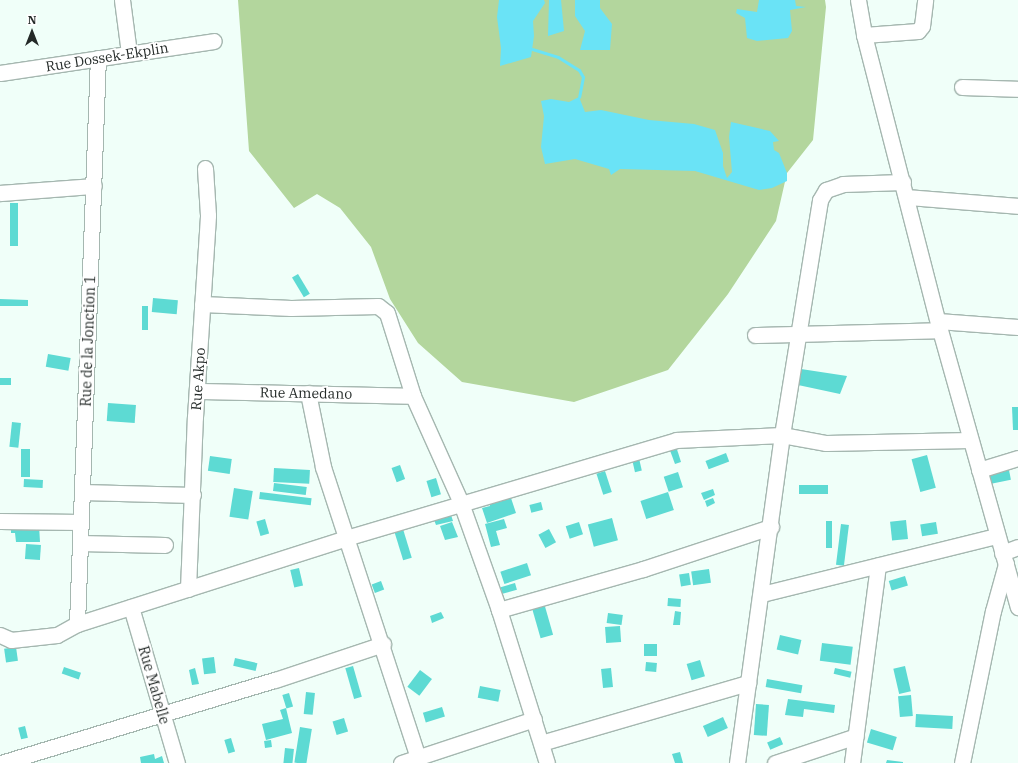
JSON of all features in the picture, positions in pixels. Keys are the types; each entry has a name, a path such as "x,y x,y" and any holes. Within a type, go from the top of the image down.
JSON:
{"street":[{"path":"122,0 129,53"},
{"path":"858,0 864,36 907,197 939,326 1018,607"},
{"path":"864,36 918,31 922,26 925,0"},
{"name":"Rue Dossek-Ekplin","path":"0,73 214,41"},
{"name":"Rue de la Jonction 1","path":"77,624 98,58"},
{"path":"962,87 1018,90"},
{"name":"Rue Akpo","path":"188,589 202,304 208,215 204,168"},
{"path":"737,763 762,594 782,435 820,200 826,190 843,184 903,182"},
{"path":"0,193 94,186"},
{"path":"907,197 1018,206"},
{"path":"202,304 291,308 378,306 387,313 413,396 461,503 500,610 547,763"},
{"path":"756,335 799,335 939,326 1018,327"},
{"name":"Rue Amedano","path":"198,391 413,396"},
{"path":"308,393 324,467 346,538 383,644 418,758"},
{"path":"0,635 11,640 57,635 77,624 346,538 676,440 782,435 826,443 970,440"},
{"path":"979,470 1018,458"},
{"path":"82,492 192,495"},
{"path":"0,521 81,522"},
{"path":"500,610 642,569 771,526"},
{"path":"762,594 997,536"},
{"path":"80,543 165,545"},
{"path":"962,763 1004,558 1018,547"},
{"path":"852,763 878,566"},
{"name":"Rue Mabelle","path":"131,607 177,763"},
{"path":"1,763 59,744 163,715 383,644"},
{"path":"541,743 748,683"},
{"path":"401,763 534,720"},
{"path":"775,763 856,736"}],"green space":[{"path":"238,0 825,0 826,7 813,140 787,173 776,221 728,294 668,370 574,402 462,382 418,343 390,299 371,247 340,208 317,194 294,208 249,151"}],"water":[{"path":"499,0 544,0 545,3 533,21 534,36 531,57 500,66 501,48 497,17"},
{"path":"549,0 561,0 564,31 548,36"},
{"path":"575,0 600,0 600,8 612,24 610,50 580,50 585,31 575,16"},
{"path":"759,0 795,0 796,6 806,7 790,10 792,31 788,38 757,41 747,38 745,18 736,13 737,9 757,12"},
{"path":"579,97 585,112 601,110 649,120 694,124 715,130 723,153 723,166 727,178 732,172 729,137 731,122 770,131 779,141 773,142 774,150 779,153 787,173 787,181 772,188 759,190 695,171 620,169 611,175 609,169 575,159 545,164 541,147 544,116 541,101 551,99 569,102"}],"building":[{"path":"10,203 18,203 18,246 10,246"},
{"path":"298,274 310,294 304,297 292,278"},
{"path":"153,298 178,300 177,314 152,312"},
{"path":"0,299 28,300 28,306 0,306"},
{"path":"142,306 148,306 148,330 142,330"},
{"path":"48,354 71,358 68,371 46,367"},
{"path":"801,369 847,376 840,394 798,385"},
{"path":"0,378 11,378 11,385 0,385"},
{"path":"108,403 136,405 135,423 107,421"},
{"path":"1012,407 1018,407 1018,430 1013,430"},
{"path":"12,422 21,423 18,448 9,447"},
{"path":"675,443 681,462 675,464 668,445"},
{"path":"21,449 30,449 30,477 21,477"},
{"path":"726,453 729,461 709,469 705,461"},
{"path":"638,454 642,471 635,472 631,456"},
{"path":"927,455 936,488 920,492 912,459"},
{"path":"210,456 232,459 230,474 208,471"},
{"path":"400,465 405,479 397,482 392,468"},
{"path":"274,468 310,470 309,484 273,482"},
{"path":"1009,470 1011,480 991,484 989,474"},
{"path":"605,471 612,492 603,495 596,474"},
{"path":"678,472 683,487 669,492 664,477"},
{"path":"436,478 441,494 431,497 426,481"},
{"path":"24,479 43,480 43,488 24,487"},
{"path":"274,483 307,487 306,495 273,491"},
{"path":"799,485 828,485 828,494 799,494"},
{"path":"234,488 253,491 248,520 229,517"},
{"path":"713,489 715,495 704,500 701,493"},
{"path":"260,492 312,498 311,505 259,499"},
{"path":"668,492 674,510 646,519 640,501"},
{"path":"510,495 516,513 487,523 482,508 490,506 489,502"},
{"path":"713,498 715,503 707,507 705,501"},
{"path":"541,502 543,510 531,513 529,505"},
{"path":"450,512 453,521 436,525 433,517"},
{"path":"612,518 618,540 594,547 588,524"},
{"path":"265,519 269,533 260,536 256,521"},
{"path":"504,519 507,528 496,531 500,545 491,547 485,524"},
{"path":"906,520 908,539 892,541 890,522"},
{"path":"826,521 832,521 832,548 826,548"},
{"path":"452,522 458,537 445,540 440,526"},
{"path":"579,522 583,534 570,539 566,526"},
{"path":"936,522 938,534 922,536 920,525"},
{"path":"841,524 849,525 844,566 836,565"},
{"path":"39,525 40,542 16,542 15,533 11,533 11,526"},
{"path":"403,529 412,558 403,560 394,532"},
{"path":"549,529 556,542 545,548 538,535"},
{"path":"26,544 41,545 40,560 25,559"},
{"path":"527,563 531,575 504,584 500,572"},
{"path":"299,568 303,586 294,588 290,570"},
{"path":"709,569 711,583 693,585 691,572"},
{"path":"689,573 691,585 681,586 679,575"},
{"path":"905,576 908,586 892,591 889,581"},
{"path":"381,581 384,589 375,593 372,585"},
{"path":"515,583 517,590 503,594 501,587"},
{"path":"668,598 681,599 680,607 667,606"},
{"path":"544,603 553,635 541,638 532,607"},
{"path":"675,611 681,612 680,625 673,625"},
{"path":"441,612 444,618 432,623 430,616"},
{"path":"608,613 623,615 621,625 607,623"},
{"path":"620,626 621,642 606,643 605,627"},
{"path":"780,635 801,640 798,655 777,650"},
{"path":"822,643 853,647 851,665 820,661"},
{"path":"644,644 657,644 657,656 644,656"},
{"path":"16,647 18,661 6,663 4,649"},
{"path":"214,657 216,673 204,674 202,658"},
{"path":"235,658 257,663 256,671 233,666"},
{"path":"700,660 705,676 692,680 687,664"},
{"path":"646,662 657,663 656,672 645,671"},
{"path":"353,666 362,697 354,699 345,668"},
{"path":"905,666 911,691 899,694 893,669"},
{"path":"64,667 81,673 79,679 62,674"},
{"path":"195,668 199,684 192,685 189,670"},
{"path":"611,668 613,687 603,688 601,669"},
{"path":"835,668 852,672 850,678 834,674"},
{"path":"420,670 432,679 419,696 407,687"},
{"path":"767,679 802,685 801,693 766,687"},
{"path":"480,686 501,690 498,702 478,698"},
{"path":"306,692 315,693 313,715 304,714"},
{"path":"289,693 293,706 286,708 282,695"},
{"path":"911,695 913,716 900,717 898,696"},
{"path":"788,699 835,705 834,713 804,709 803,717 785,715"},
{"path":"756,704 769,705 767,736 754,735"},
{"path":"442,707 445,717 426,722 423,713"},
{"path":"286,708 292,733 266,740 262,724 283,719 280,710"},
{"path":"916,714 953,716 952,729 915,727"},
{"path":"723,717 728,728 708,737 703,726"},
{"path":"344,718 348,731 337,735 333,722"},
{"path":"25,726 28,738 21,739 18,728"},
{"path":"300,727 312,729 306,763 294,763"},
{"path":"871,729 897,737 893,750 867,742"},
{"path":"780,737 783,744 770,750 767,742"},
{"path":"231,738 235,751 228,753 224,740"},
{"path":"271,740 272,747 265,748 264,741"},
{"path":"285,748 294,749 292,763 283,763"},
{"path":"680,752 683,763 675,763 672,754"},
{"path":"154,754 155,759 162,756 164,763 141,763 140,757"},
{"path":"887,760 903,762 903,763 886,763"}],"waterway":[{"path":"532,49 558,57 579,70 583,77 579,97"}]}
